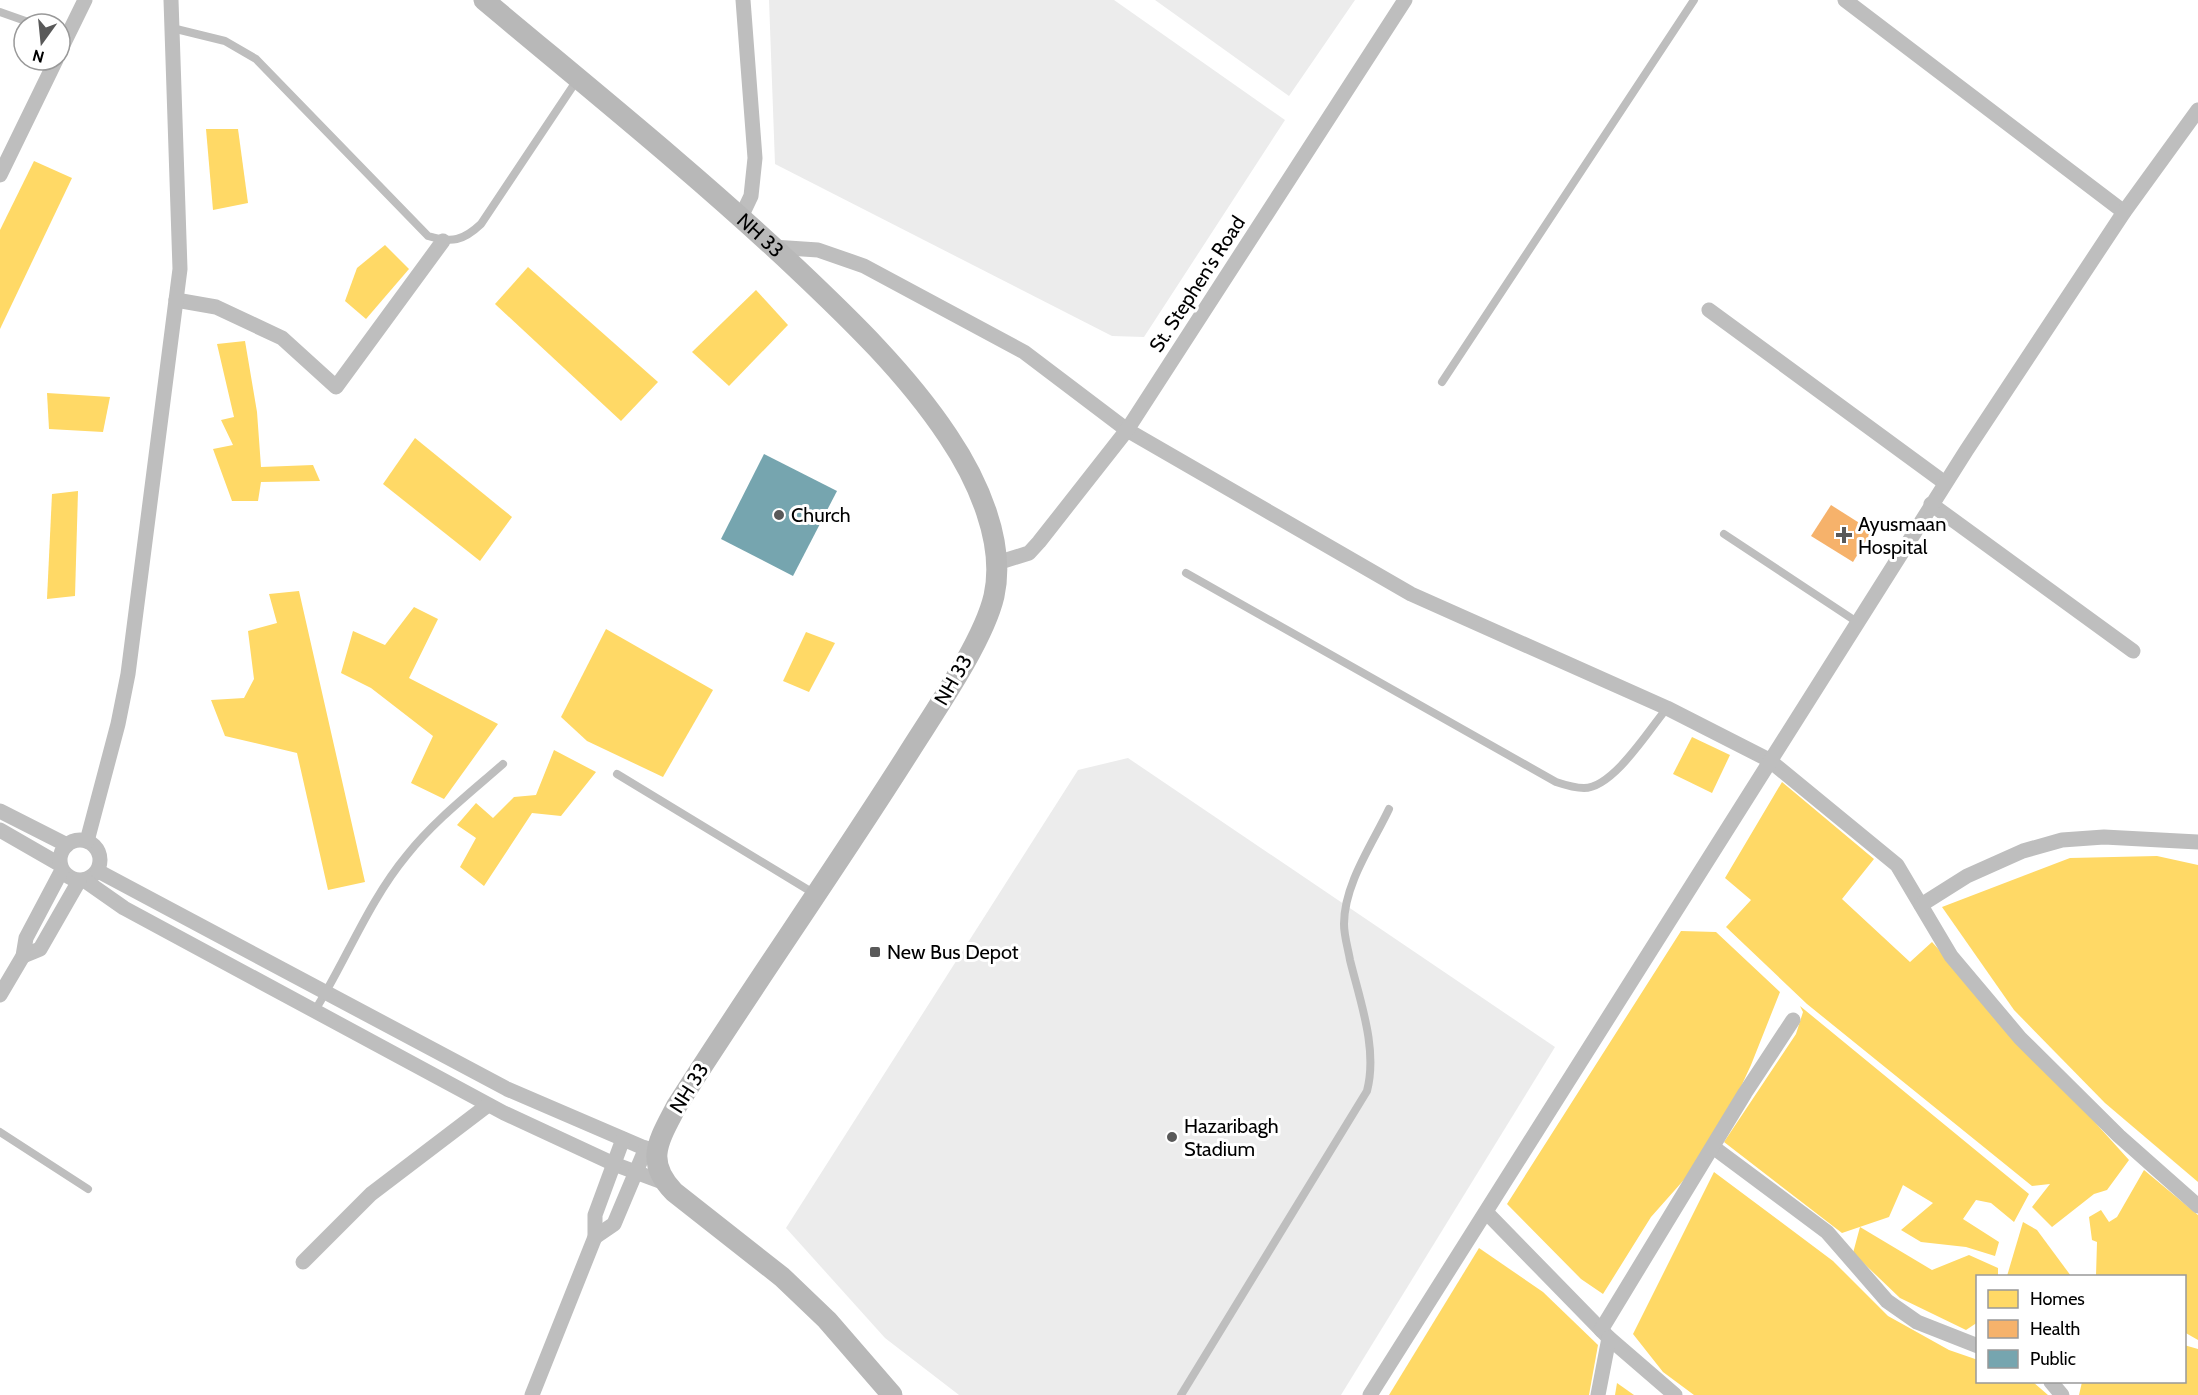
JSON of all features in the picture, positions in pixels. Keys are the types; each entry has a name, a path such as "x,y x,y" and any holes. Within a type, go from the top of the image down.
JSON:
{"main road":[{"name":"NH 33","path":"484,0 741,217 867,337 910,385 949,437 977,487 991,529 997,563 994,595 969,652 938,706 676,1107 651,1151"},
{"path":"651,1151 665,1183 690,1206 736,1239 789,1284 827,1320 892,1395"}],"street":[{"path":"72,21 85,0"},
{"path":"87,841 118,724 128,674 180,269 171,0"},
{"path":"741,217 751,196 755,158 743,0"},
{"name":"St. Stephen's Road","path":"997,563 1029,553 1039,543 1127,430 1405,0"},
{"path":"1845,0 2124,212"},
{"path":"0,175 50,72"},
{"path":"1370,1395 1945,483 2124,212 2198,110"},
{"path":"176,300 216,307 282,338 336,387 443,241"},
{"path":"773,247 818,250 873,271 1024,352 1127,430 1411,594 1667,708 1769,760 1897,866 1951,956 2020,1038 2119,1136 2198,1206"},
{"path":"1709,310 1945,483"},
{"path":"1932,504 2133,651"},
{"path":"0,811 67,845"},
{"path":"0,830 61,867 72,880 82,881 124,908 488,1105 614,1164 665,1183"},
{"path":"1921,905 1967,876 2023,851 2062,840 2104,837 2198,842"},
{"path":"0,995 23,956 26,938 61,867 62,850 67,845 80,840 87,841 98,850 100,865 98,871 82,881 40,949 23,956"},
{"path":"98,871 507,1089 651,1151 636,1173 614,1224 595,1237"},
{"path":"1598,1395 1605,1334 1713,1147 1793,1020"},
{"path":"303,1262 371,1194 488,1105"},
{"path":"532,1395 595,1237 595,1215 623,1139"},
{"path":"1713,1147 1827,1232 1887,1301 1917,1322 1976,1346"},
{"path":"1486,1212 1605,1334 1675,1395"},
{"path":"2052,1383 2062,1395"}],"lane":[{"path":"1442,382 1694,0"},
{"path":"172,27 225,41 256,59 428,236 443,241 462,239 481,224 578,79"},
{"path":"1724,534 1857,622"},
{"path":"1186,573 1556,782 1586,788 1605,780 1667,708"},
{"path":"314,1012 386,883 406,855 428,831 503,764"},
{"path":"617,774 816,895"},
{"path":"1181,1395 1367,1091 1371,1068 1370,1048 1344,926 1352,886 1389,808"},
{"path":"0,1132 88,1189"}],"shaded area":[{"path":"769,0 1114,0 1285,120 1144,337 1112,336 775,164"},
{"path":"1155,0 1355,0 1289,96"},
{"name":"Hazaribagh Stadium","path":"1128,758 1555,1047 1341,1395 959,1395 885,1338 786,1228 1078,770"}],"building: Homes":[{"path":"206,129 238,129 248,203 213,210"},
{"path":"34,161 72,178 0,329 0,230"},
{"path":"385,245 409,269 366,319 345,301 357,268"},
{"path":"528,267 658,382 621,421 495,304"},
{"path":"756,290 788,325 729,386 692,352"},
{"path":"245,341 257,412 261,467 313,465 320,481 261,482 258,501 232,501 213,449 233,445 221,420 234,417 217,344"},
{"path":"47,393 110,397 103,432 49,429"},
{"path":"415,438 512,517 480,561 383,484"},
{"path":"78,491 75,596 47,599 52,494"},
{"path":"299,591 365,882 328,890 297,753 225,736 211,700 244,698 254,679 248,631 277,623 269,594"},
{"path":"414,607 438,619 409,678 498,724 444,799 411,783 433,736 371,688 341,673 353,631 385,645"},
{"path":"606,629 713,690 663,777 587,741 561,717"},
{"path":"806,632 835,643 809,692 783,681"},
{"path":"1692,737 1730,755 1712,793 1673,774"},
{"path":"554,750 596,772 561,816 532,813 484,886 460,867 476,838 457,825 476,803 493,818 514,797 536,795"},
{"path":"1782,782 1874,859 1842,899 1910,962 1932,942 2129,1160 2107,1190 2094,1194 2052,1227 2032,1207 2050,1184 2032,1186 1807,1004 1726,927 1751,900 1725,878"},
{"path":"2157,856 2198,865 2198,1182 2105,1103 2014,1010 1942,907 2070,858"},
{"path":"1681,931 1716,932 1780,992 1751,1065 1713,1147 1651,1217 1603,1294 1581,1279 1507,1204"},
{"path":"1800,1006 2029,1194 2014,1222 1991,1203 1976,1200 1963,1219 1999,1242 1995,1256 1966,1247 1921,1242 1901,1230 1933,1203 1903,1185 1889,1217 1842,1233 1724,1142 1796,1034 1803,1012"},
{"path":"2144,1170 2198,1215 2198,1340 2186,1333 2186,1275 2096,1275 2097,1242 2092,1240 2089,1217 2101,1210 2109,1222 2117,1217"},
{"path":"1714,1172 1833,1261 1888,1316 1949,1350 1976,1359 1976,1383 2034,1383 2048,1395 1694,1395 1663,1372 1633,1334"},
{"path":"2023,1222 2037,1230 2070,1275 2007,1275"},
{"path":"1860,1227 1932,1270 1969,1255 1998,1268 1998,1275 1976,1275 1976,1323 1966,1330 1900,1298 1853,1253"},
{"path":"1479,1248 1543,1292 1598,1345 1589,1395 1389,1395"},
{"path":"2186,1346 2198,1349 2198,1395 2079,1395 2082,1383 2186,1383"},
{"path":"1617,1383 1634,1395 1615,1395"}],"building: Health":[{"path":"1831,505 1872,531 1853,562 1811,536"}],"building: Public":[{"name":"Church","path":"764,454 837,491 793,576 721,539"}],"place":[{"name":"Church","path":"779,515"},
{"name":"Ayusmaan Hospital","path":"1844,535"},
{"name":"New Bus Depot","path":"875,952"},
{"name":"Hazaribagh Stadium","path":"1172,1137"}]}
